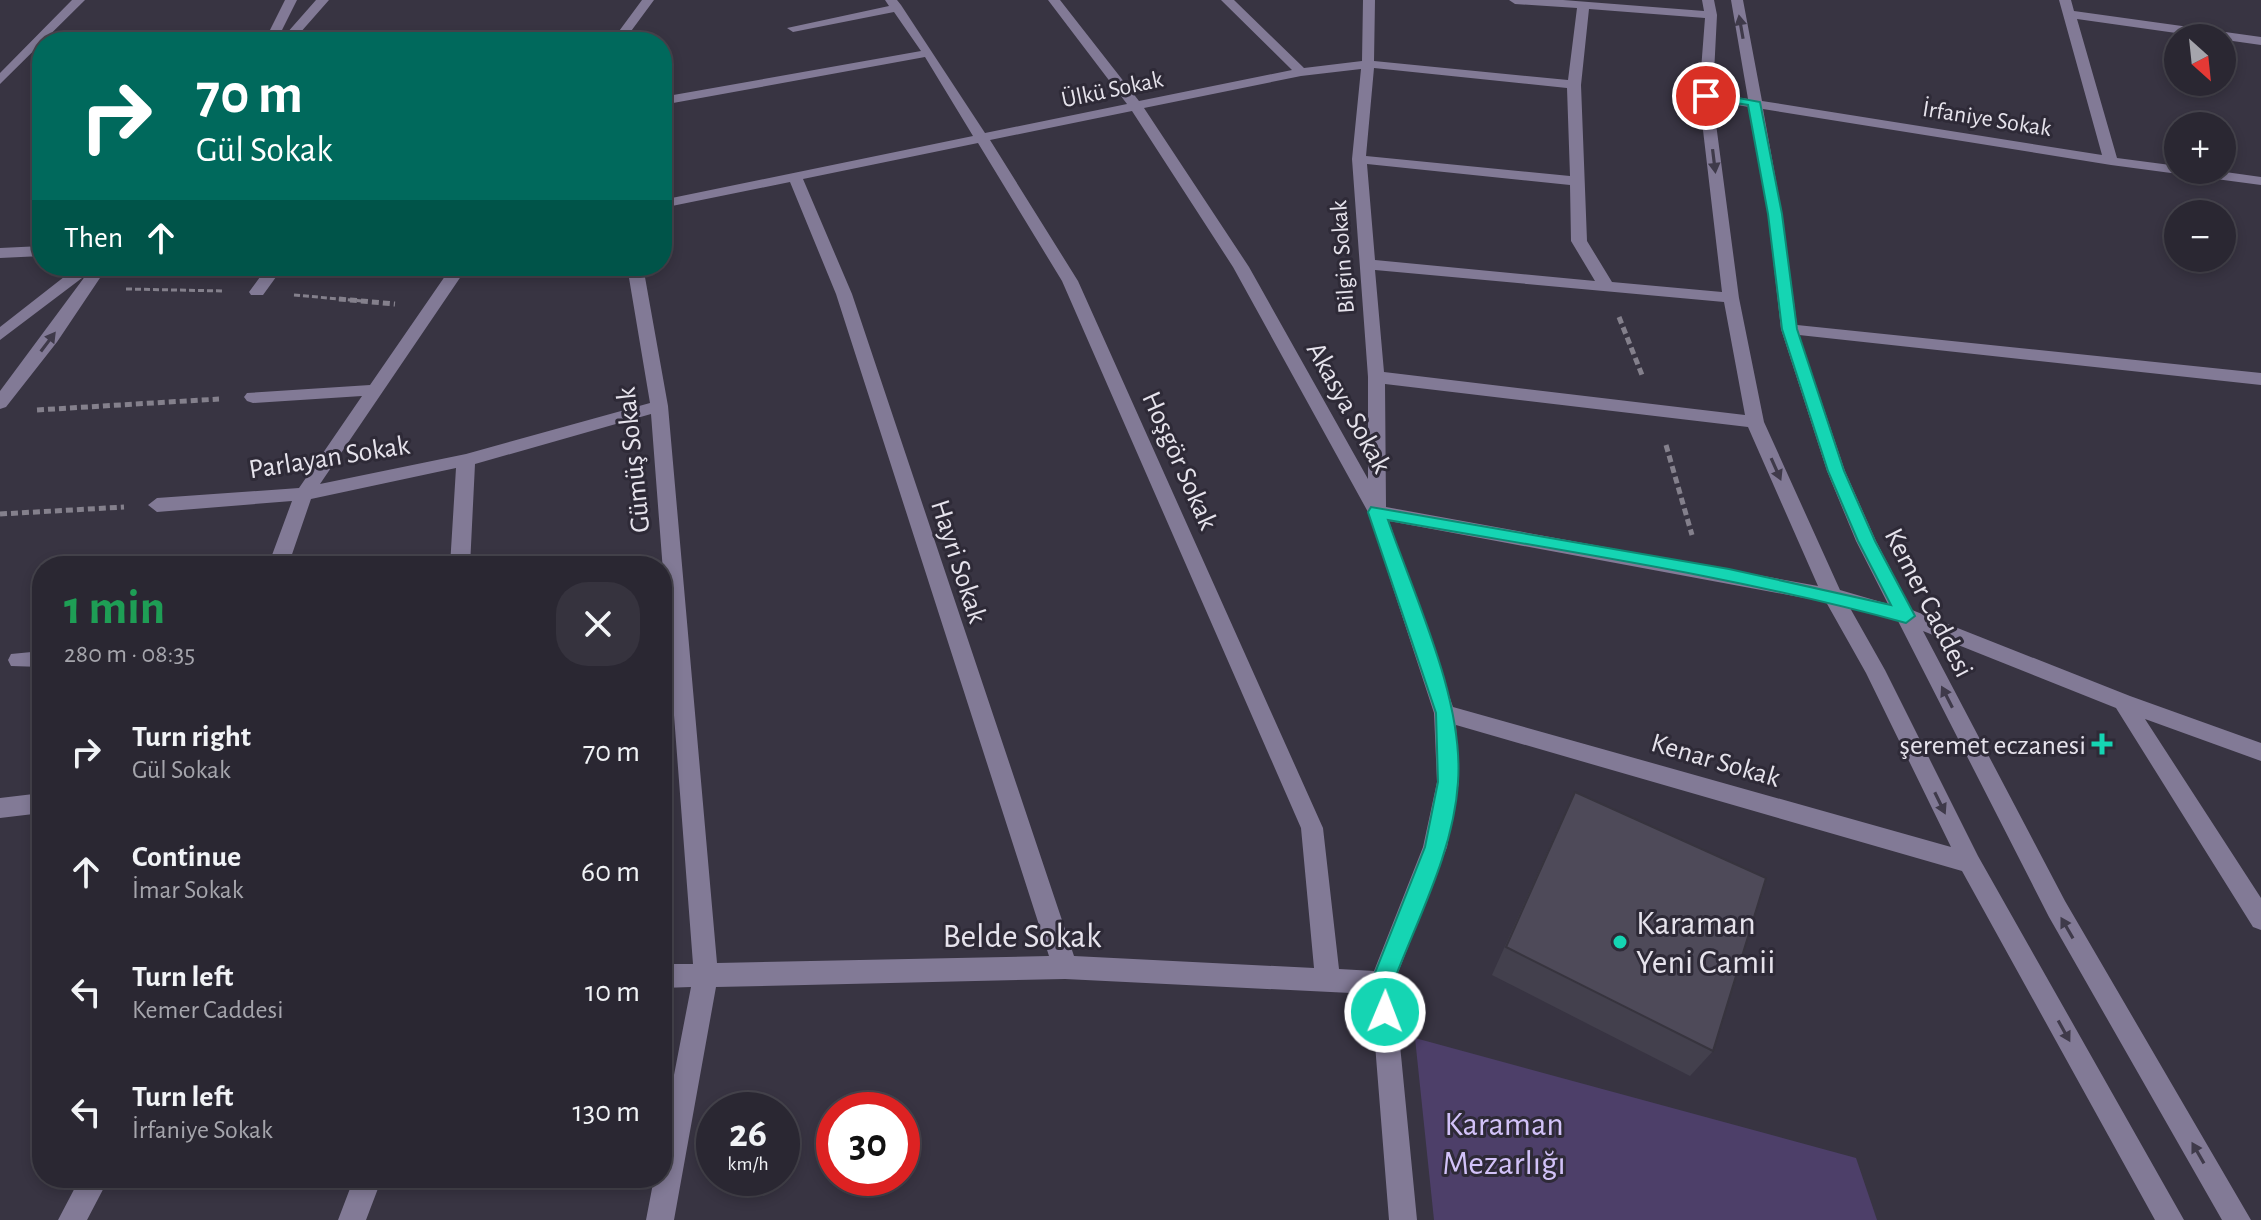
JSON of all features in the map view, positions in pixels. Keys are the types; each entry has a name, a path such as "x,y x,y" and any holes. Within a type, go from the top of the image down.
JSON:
{"street":[{"path":"46,32 79,0"},
{"path":"275,32 291,0"},
{"path":"294,32 323,0"},
{"path":"624,32 648,0"},
{"name":"Akasya Sokak","path":"1054,0 1136,106 1241,267 1377,512 1445,713 1448,782 1435,847 1382,983"},
{"path":"1227,0 1301,72"},
{"name":"Bilgin Sokak","path":"1369,0 1368,64 1359,159 1376,377 1377,512"},
{"path":"1515,0 1583,5 1709,7 1706,96 1731,298 1755,422 1833,596 1875,670 1970,863 2170,1220"},
{"name":"Kemer Caddesi","path":"1737,0 1775,214 1789,329 1836,471 1866,541 2057,909 2237,1220"},
{"path":"793,28 894,4"},
{"name":"Hoşgör Sokak","path":"894,4 929,53 1070,281 1312,828 1328,980"},
{"path":"1583,5 1574,85 1579,241 1607,287"},
{"path":"2111,161 2067,7 2261,41"},
{"path":"0,80 32,45"},
{"path":"672,99 929,53"},
{"name":"Ülkü Sokak","path":"672,202 1301,72 1368,64 1574,85"},
{"name":"İrfaniye Sokak","path":"1706,96 2111,161 2261,181"},
{"path":"1359,159 1575,181"},
{"name":"Hayri Sokak","path":"795,176 844,294 1065,967"},
{"path":"0,253 32,251"},
{"path":"1366,264 1731,298"},
{"path":"0,335 75,276"},
{"path":"0,403 51,338 93,276"},
{"path":"257,292 269,276"},
{"path":"282,556 304,494 453,276"},
{"name":"Gümüş Sokak","path":"637,276 659,406 671,556"},
{"path":"1789,329 2261,379"},
{"path":"1376,377 1755,422"},
{"path":"253,397 375,390"},
{"name":"Parlayan Sokak","path":"157,505 304,494 466,460 659,406"},
{"path":"461,556 466,460"},
{"path":"1377,512 1833,596 1906,616 2123,702 2261,752"},
{"name":"Gümüş Sokak","path":"672,563 706,973 672,1156"},
{"path":"18,660 32,659"},
{"path":"2123,702 2261,919"},
{"name":"Kenar Sokak","path":"1445,713 1970,863"},
{"path":"0,808 32,804"},
{"name":"Belde Sokak","path":"672,975 1065,967 1382,983"},
{"path":"1382,983 1403,1220"},
{"path":"72,1220 90,1188"},
{"path":"352,1220 364,1188"},
{"name":"Gümüş Sokak","path":"660,1220 666,1188"}],"path":[{"path":"32,410 253,397"},
{"path":"0,514 157,505"}],"green space":[{"name":"Karaman Mezarlığı","path":"1415,1038 1856,1158 1877,1220 1434,1220"}],"building":[{"name":"Karaman Yeni Camii","path":"1575,792 1766,878 1713,1051 1506,947"}],"place":[{"name":"şeremet eczanesi","path":"2102,744"},
{"name":"Karaman Yeni Camii","path":"1620,942"}],"route":[{"path":"1385,1012 1382,983 1435,847 1448,782 1445,713 1377,512 1729,575 1833,596 1906,616 1866,541 1836,471 1789,329 1775,214 1754,102 1706,96"}]}
